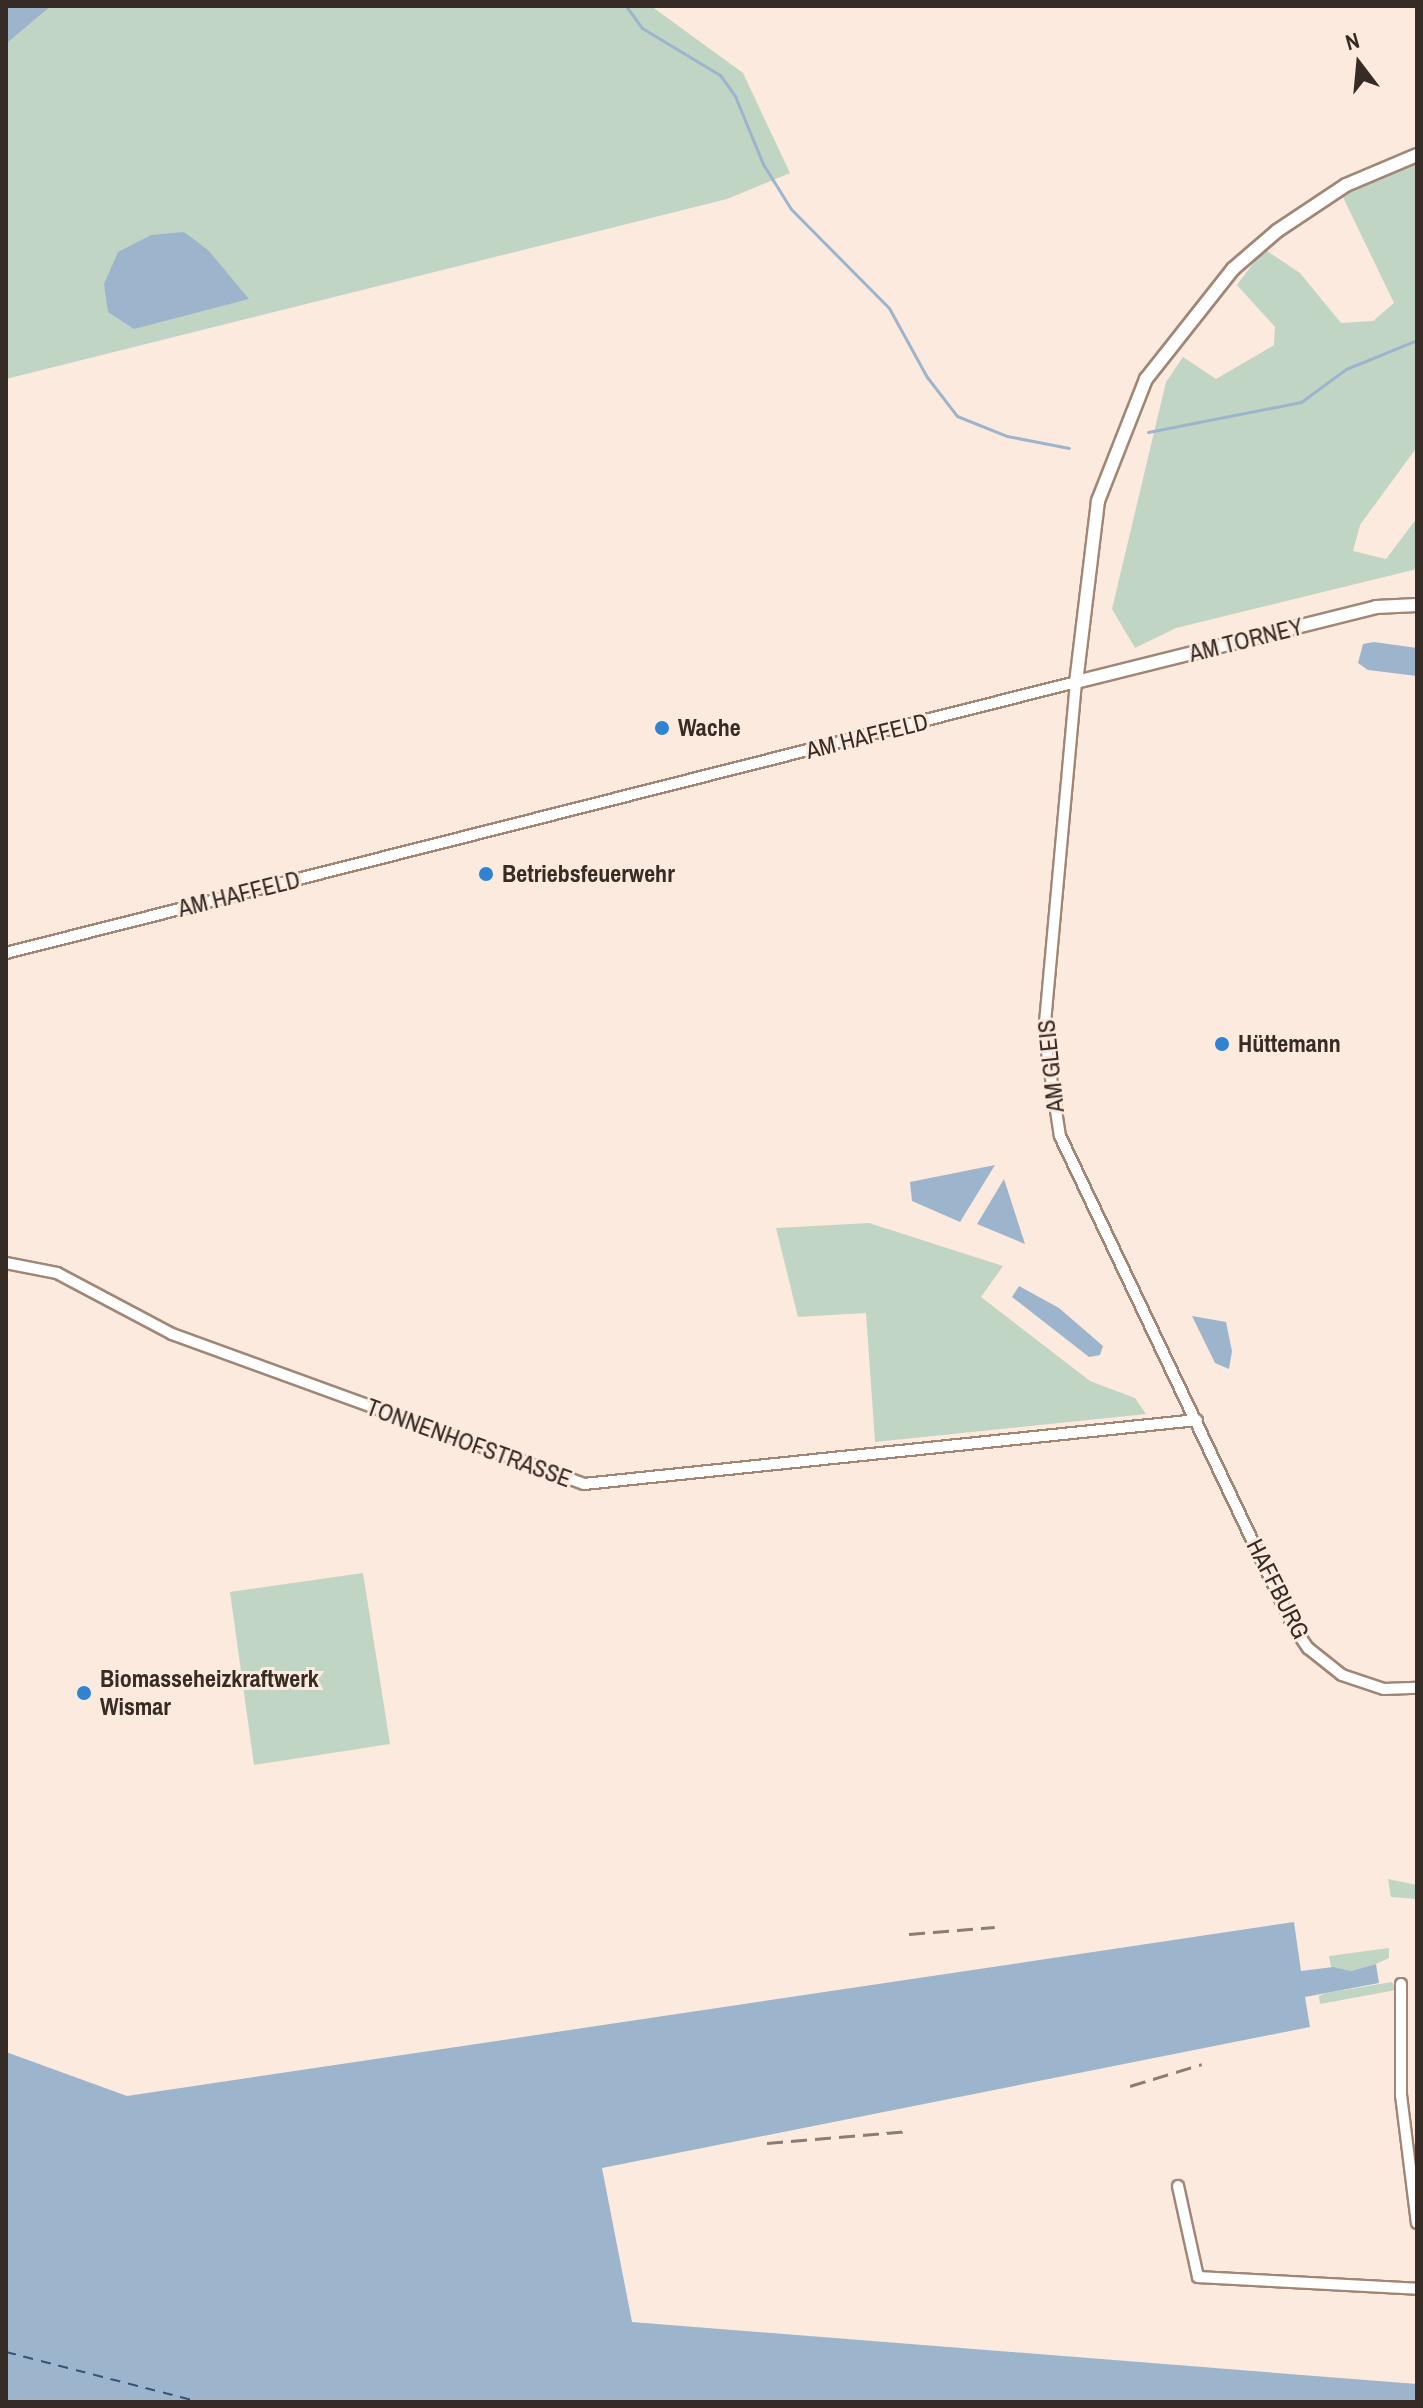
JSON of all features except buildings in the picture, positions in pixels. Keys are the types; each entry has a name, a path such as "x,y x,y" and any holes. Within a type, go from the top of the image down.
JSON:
{"street":[{"path":"1076,682 1098,501 1146,379 1233,269 1277,231 1346,185 1417,155"},
{"name":"AM TORNEY","path":"1076,682 1376,607 1417,605"},
{"name":"AM HAFFELD","path":"6,953 1076,682"},
{"name":"AM GLEIS","path":"1076,682 1046,998 1048,1078 1072,1171 1197,1420"},
{"name":"TONNENHOFSTRASSE","path":"6,1263 70,1278 172,1334 584,1484 1197,1420"},
{"name":"HAFFBURG","path":"1197,1420 1293,1626 1308,1648 1326,1665 1361,1684 1417,1688"},
{"path":"1401,1984 1401,2095 1417,2223"},
{"path":"1178,2186 1198,2277 1417,2289"}],"green space":[{"path":"51,6 651,6 743,73 790,173 727,199 6,379 6,44"},
{"path":"1417,155 1417,447 1360,525 1353,551 1386,559 1417,518 1417,569 1176,628 1135,648 1112,609 1166,382 1183,357 1216,379 1274,345 1275,327 1237,285 1264,249 1300,273 1341,323 1373,321 1394,303 1339,189"},
{"path":"869,1223 1003,1266 981,1297 1090,1381 1135,1398 1146,1414 875,1442 866,1313 798,1317 776,1228"},
{"path":"363,1573 390,1744 254,1765 230,1592"},
{"path":"1388,1879 1417,1885 1417,1899 1391,1897"},
{"path":"1389,1948 1389,1958 1376,1964 1351,1971 1331,1967 1329,1956"},
{"path":"1392,1982 1396,1990 1320,2004 1319,1996 1326,1993"}],"water":[{"path":"6,6 51,6 6,44"},
{"path":"184,232 208,250 249,299 134,329 108,312 104,284 118,252 151,235"},
{"path":"1374,642 1417,648 1417,676 1368,670 1358,663 1363,644"},
{"path":"995,1165 960,1222 912,1201 910,1182"},
{"path":"1004,1179 1025,1244 977,1224"},
{"path":"1019,1286 1059,1308 1103,1346 1100,1355 1089,1357 1012,1297"},
{"path":"1192,1316 1226,1322 1232,1351 1229,1369 1215,1363"},
{"path":"1294,1922 1301,1971 1333,1967 1351,1971 1376,1964 1379,1983 1305,1997 1310,2027 602,2168 632,2322 1417,2384 1417,2402 6,2402 6,2052 127,2096"}],"waterway":[{"path":"626,6 642,28 720,75 735,96 763,164 791,209 889,308 927,377 957,416 1007,436 1069,448"},
{"path":"1148,432 1301,402 1346,369 1417,340"}],"ferry route":[{"path":"6,2352 199,2402"}],"railway":[{"path":"909,1934 995,1927"},
{"path":"1130,2086 1202,2064"},
{"path":"767,2143 909,2131"}],"place":[{"name":"Wache","path":"662,728"},
{"name":"Betriebsfeuerwehr","path":"486,874"},
{"name":"Hüttemann","path":"1222,1044"},
{"name":"Biomasseheizkraftwerk Wismar","path":"84,1693"}]}
